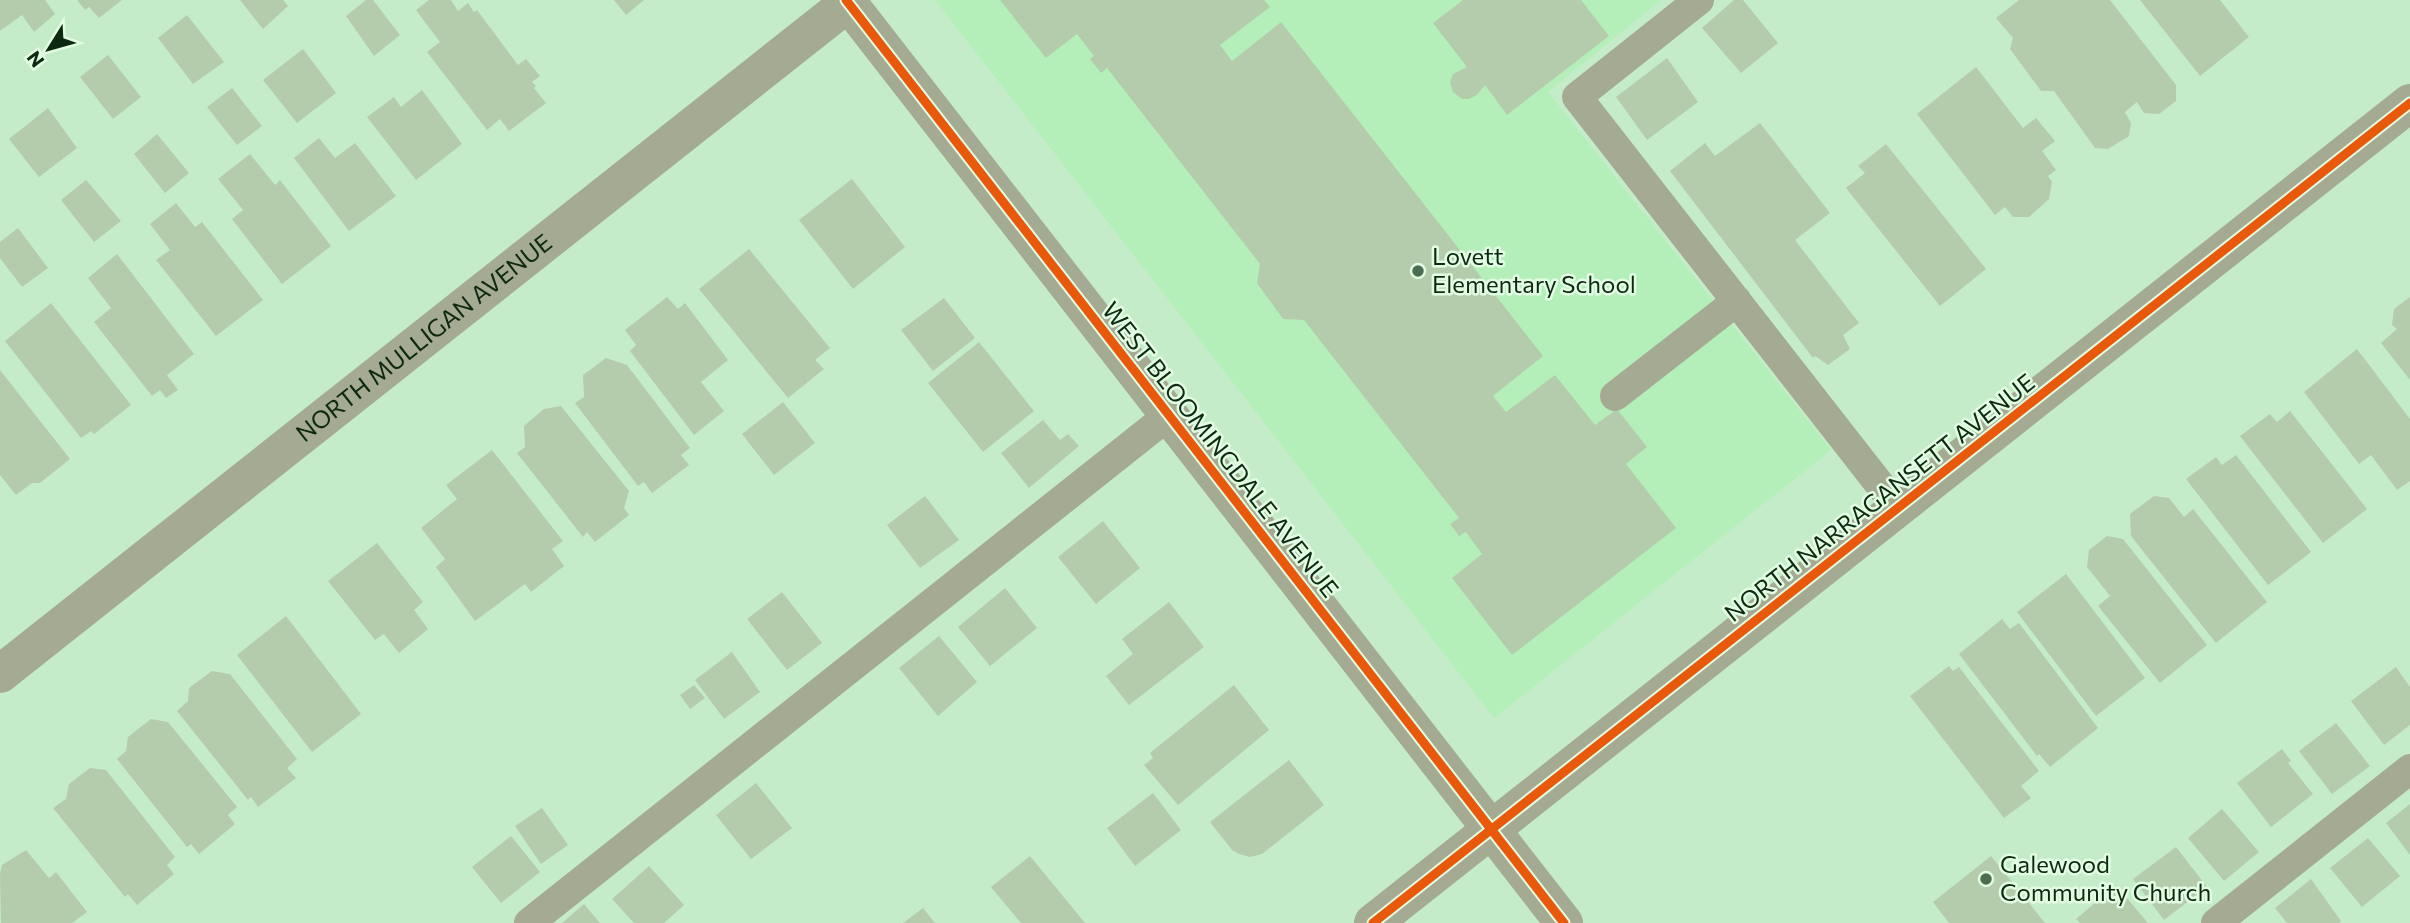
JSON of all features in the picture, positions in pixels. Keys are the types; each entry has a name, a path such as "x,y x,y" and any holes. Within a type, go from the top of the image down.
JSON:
{"street":[{"name":"WEST BLOOMINGDALE AVENUE","path":"847,1 1564,923"},
{"name":"NORTH MULLIGAN AVENUE","path":"0,674 847,1"},
{"name":"NORTH NARRAGANSETT AVENUE","path":"1373,923 2410,103"}],"lane":[{"path":"1699,0 1577,97 1898,508"},
{"path":"1615,396 1737,301"},
{"path":"528,923 1169,415"},
{"path":"2216,923 2410,769"}],"shaded area":[{"name":"Lovett Elementary School","path":"935,0 1661,0 1548,92 1831,450 1494,718"}],"building":[{"path":"0,0 45,0 55,14 34,32 22,15 0,31"},
{"path":"77,0 122,0 99,18 89,7 85,10"},
{"path":"240,0 283,0 288,6 263,29"},
{"path":"366,0 373,0 400,35 374,56 346,16"},
{"path":"429,0 451,0 458,11 468,3 474,12 477,10 518,65 526,59 540,76 532,82 546,103 509,131 500,119 487,130 427,52 440,42 416,10"},
{"path":"614,0 644,0 626,15"},
{"path":"1000,0 1264,0 1270,7 1220,45 1232,61 1281,22 1543,356 1493,396 1506,412 1555,375 1595,425 1617,409 1647,447 1626,464 1676,528 1512,655 1452,578 1482,554 1466,532 1459,536 1450,524 1459,518 1304,320 1283,319 1257,283 1260,264 1107,68 1101,73 1090,59 1094,56 1077,34 1046,58"},
{"path":"1463,0 1581,0 1609,36 1507,115 1485,85 1477,95 1469,99 1462,99 1453,92 1450,82 1453,74 1467,67 1433,23"},
{"path":"1734,0 1743,0 1778,43 1741,73 1702,28"},
{"path":"2019,0 2110,0 2176,85 2176,101 2159,114 2144,113 2137,102 2125,112 2131,123 2129,136 2108,149 2095,148 2054,91 2041,91 2010,49 2013,38 1996,18"},
{"path":"2140,0 2220,0 2249,37 2200,76"},
{"path":"187,15 224,62 193,84 158,38"},
{"path":"303,49 336,93 297,123 263,80"},
{"path":"108,55 141,97 113,119 80,77"},
{"path":"1667,58 1698,102 1647,140 1616,97"},
{"path":"1976,67 2023,128 2036,118 2055,141 2042,151 2056,170 2048,176 2052,182 2049,199 2029,217 2013,217 2005,207 1995,215 1917,114"},
{"path":"232,88 262,126 237,145 207,107"},
{"path":"422,90 462,144 416,180 367,117 394,97 401,107"},
{"path":"48,108 77,148 39,177 9,139"},
{"path":"1760,123 1830,213 1795,240 1859,323 1843,335 1850,349 1828,365 1815,356 1813,358 1670,171 1705,143 1715,156"},
{"path":"157,134 189,173 165,193 134,154"},
{"path":"319,138 335,158 355,143 396,196 349,231 294,158"},
{"path":"1886,144 1986,269 1940,306 1846,188 1865,173 1858,166"},
{"path":"250,154 275,185 280,180 331,246 282,284 232,219 243,210 218,179"},
{"path":"852,179 905,247 853,289 799,220"},
{"path":"86,180 121,221 94,242 61,200"},
{"path":"176,203 195,227 202,222 263,300 216,336 156,260 170,250 150,224"},
{"path":"18,228 48,268 22,287 0,258 0,242"},
{"path":"749,249 830,348 815,360 824,369 788,398 699,289"},
{"path":"117,254 194,354 167,375 178,390 166,398 160,390 152,396 94,322 111,308 88,278"},
{"path":"667,297 678,309 685,303 728,360 701,382 724,411 694,435 630,351 636,345 625,330"},
{"path":"2410,297 2410,380 2381,343 2397,329 2392,325 2394,309"},
{"path":"944,298 975,338 933,371 901,330"},
{"path":"51,303 131,405 94,434 91,431 81,438 5,341"},
{"path":"979,342 1034,411 983,452 928,383"},
{"path":"2357,349 2410,419 2410,481 2397,490 2371,455 2359,464 2304,392"},
{"path":"606,358 627,365 690,448 681,455 689,465 652,493 644,482 638,486 575,403 584,397 583,375"},
{"path":"0,370 70,459 40,483 32,483 16,495 0,475"},
{"path":"783,402 815,443 774,475 742,434"},
{"path":"561,406 629,491 624,508 629,515 595,542 587,532 583,537 517,453 525,447 524,426 544,409"},
{"path":"2290,411 2367,509 2323,543 2240,436 2270,414 2277,422"},
{"path":"1043,420 1060,440 1068,434 1079,446 1029,488 1001,453"},
{"path":"492,450 563,541 552,549 564,566 531,592 525,584 475,621 436,567 445,559 421,528 457,499 446,485"},
{"path":"2236,455 2311,552 2268,585 2186,479 2216,457 2222,465"},
{"path":"925,496 959,540 920,568 887,525"},
{"path":"2154,496 2169,498 2184,517 2193,509 2267,602 2216,643 2131,536 2130,514"},
{"path":"1103,521 1140,568 1096,604 1058,557"},
{"path":"2107,536 2123,539 2207,645 2160,683 2098,606 2110,596 2087,567 2089,550"},
{"path":"377,543 423,602 414,610 428,629 399,653 384,634 375,640 328,581"},
{"path":"2066,574 2145,678 2096,716 2017,612"},
{"path":"1005,588 1037,628 990,666 958,627"},
{"path":"782,592 822,643 787,670 747,619"},
{"path":"1169,602 1204,647 1129,705 1106,676 1133,654 1122,639"},
{"path":"286,616 361,714 312,752 237,655"},
{"path":"2002,619 2010,629 2019,623 2098,728 2050,767 2039,754 2037,756 1959,654"},
{"path":"939,636 977,682 938,716 899,668"},
{"path":"732,652 760,692 724,719 695,680"},
{"path":"1949,666 1953,671 1959,667 2039,771 2021,786 2031,798 2004,818 1910,696"},
{"path":"2396,667 2410,687 2410,725 2384,745 2351,701"},
{"path":"212,671 230,674 297,759 287,768 296,778 258,807 251,797 248,800 177,711 188,701 189,688"},
{"path":"694,685 705,698 690,709 680,695"},
{"path":"1234,685 1269,730 1178,805 1144,765 1153,758 1150,753"},
{"path":"151,719 168,722 237,807 228,815 235,824 199,854 191,844 187,847 117,759 126,751 128,737"},
{"path":"2336,723 2370,766 2332,794 2299,751"},
{"path":"2282,749 2291,761 2288,763 2313,794 2271,827 2237,783"},
{"path":"1289,760 1324,805 1262,854 1250,857 1232,850 1210,822"},
{"path":"90,768 106,770 175,857 167,865 174,874 137,905 128,894 125,897 53,808 66,799 69,784"},
{"path":"756,783 792,828 751,859 716,815"},
{"path":"1153,793 1181,830 1135,866 1107,828"},
{"path":"2410,804 2410,855 2386,823"},
{"path":"542,808 568,845 541,864 515,826"},
{"path":"2222,809 2259,852 2224,881 2188,838"},
{"path":"511,836 540,872 501,903 472,867"},
{"path":"2368,838 2400,876 2362,907 2330,868"},
{"path":"2176,847 2207,887 2164,920 2133,879"},
{"path":"26,850 49,878 56,872 87,912 72,923 1,923 2,865"},
{"path":"1030,856 1085,923 1021,923 991,887"},
{"name":"Galewood Community Church","path":"1991,856 2045,923 1949,923 1933,902"},
{"path":"649,866 684,905 664,923 634,923 612,899"},
{"path":"2311,879 2341,921 2339,923 2287,923 2275,908"},
{"path":"2116,885 2148,923 2080,923 2076,919"},
{"path":"584,904 600,923 562,923"},
{"path":"923,908 935,923 903,923"}],"cycle path":[{"path":"846,0 1564,923"},
{"path":"1373,923 2410,103"}],"place":[{"name":"Lovett Elementary School","path":"1418,271"},
{"name":"Galewood Community Church","path":"1986,879"}]}
